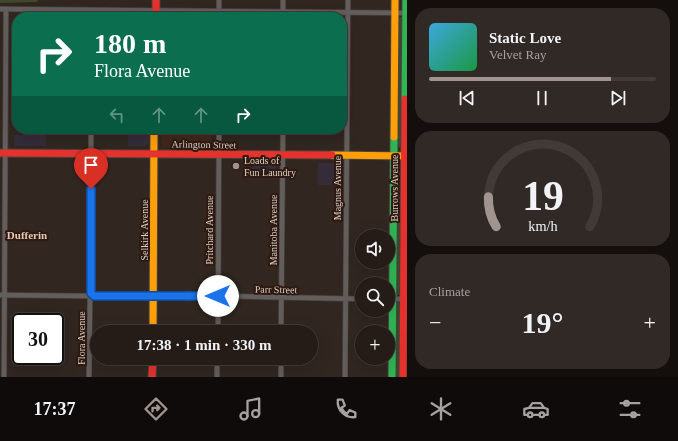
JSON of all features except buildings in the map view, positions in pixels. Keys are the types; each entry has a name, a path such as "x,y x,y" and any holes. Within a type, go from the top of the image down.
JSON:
{"street":[{"path":"156,0 156,12"},
{"path":"219,0 219,11"},
{"path":"283,12 284,0"},
{"name":"Magnus Avenue","path":"347,13 348,0"},
{"name":"Burrows Avenue","path":"391,277 394,156 395,0"},
{"name":"Burrows Avenue","path":"403,377 405,299 406,0"},
{"path":"0,9 92,10 124,12"},
{"path":"4,377 2,295 6,9"},
{"path":"198,12 240,12"},
{"path":"347,13 406,13"},
{"name":"Flora Avenue","path":"90,377 91,134"},
{"name":"Selkirk Avenue","path":"153,325 154,134"},
{"name":"Pritchard Avenue","path":"218,325 219,134"},
{"name":"Manitoba Avenue","path":"281,325 283,134"},
{"name":"Magnus Avenue","path":"345,377 346,134"},
{"name":"Arlington Street","path":"3,153 406,156"},
{"name":"Parr Street","path":"2,295 218,296 355,299"},
{"name":"Burrows Avenue","path":"390,317 392,377"},
{"path":"152,377 153,365"},
{"path":"217,365 217,377"},
{"path":"281,365 281,377"}],"shaded area":[{"path":"128,134 149,134 149,144 145,146 128,146"},
{"path":"161,134 211,134 211,147 193,147 190,144 184,144 181,147 162,147"},
{"path":"14,135 46,135 46,146 14,146"},
{"path":"253,161 276,162 276,176 253,176"},
{"path":"318,163 340,163 340,185 318,185"}],"green space":[{"path":"0,0 38,0 37,2 0,3"},
{"path":"398,18 403,18 402,139 400,148 397,145"},
{"path":"398,164 400,164 402,172 400,293 396,296"},
{"path":"398,302 400,303 400,377 394,377 395,304"}],"traffic: fast":[{"path":"405,99 406,0"},
{"path":"392,377 394,137"}],"traffic: slow":[{"path":"394,137 395,0"},
{"path":"153,325 154,134"},
{"path":"332,155 407,156"}],"traffic: jam":[{"path":"156,0 156,12"},
{"path":"403,377 405,99"},
{"path":"0,153 332,155"},
{"path":"152,377 153,365"}],"place":[{"name":"Loads of Fun Laundry","path":"236,166"}],"district":[{"name":"Dufferin","path":"27,235"}],"route":[{"path":"91,189 91,293 94,296 218,296"}]}
